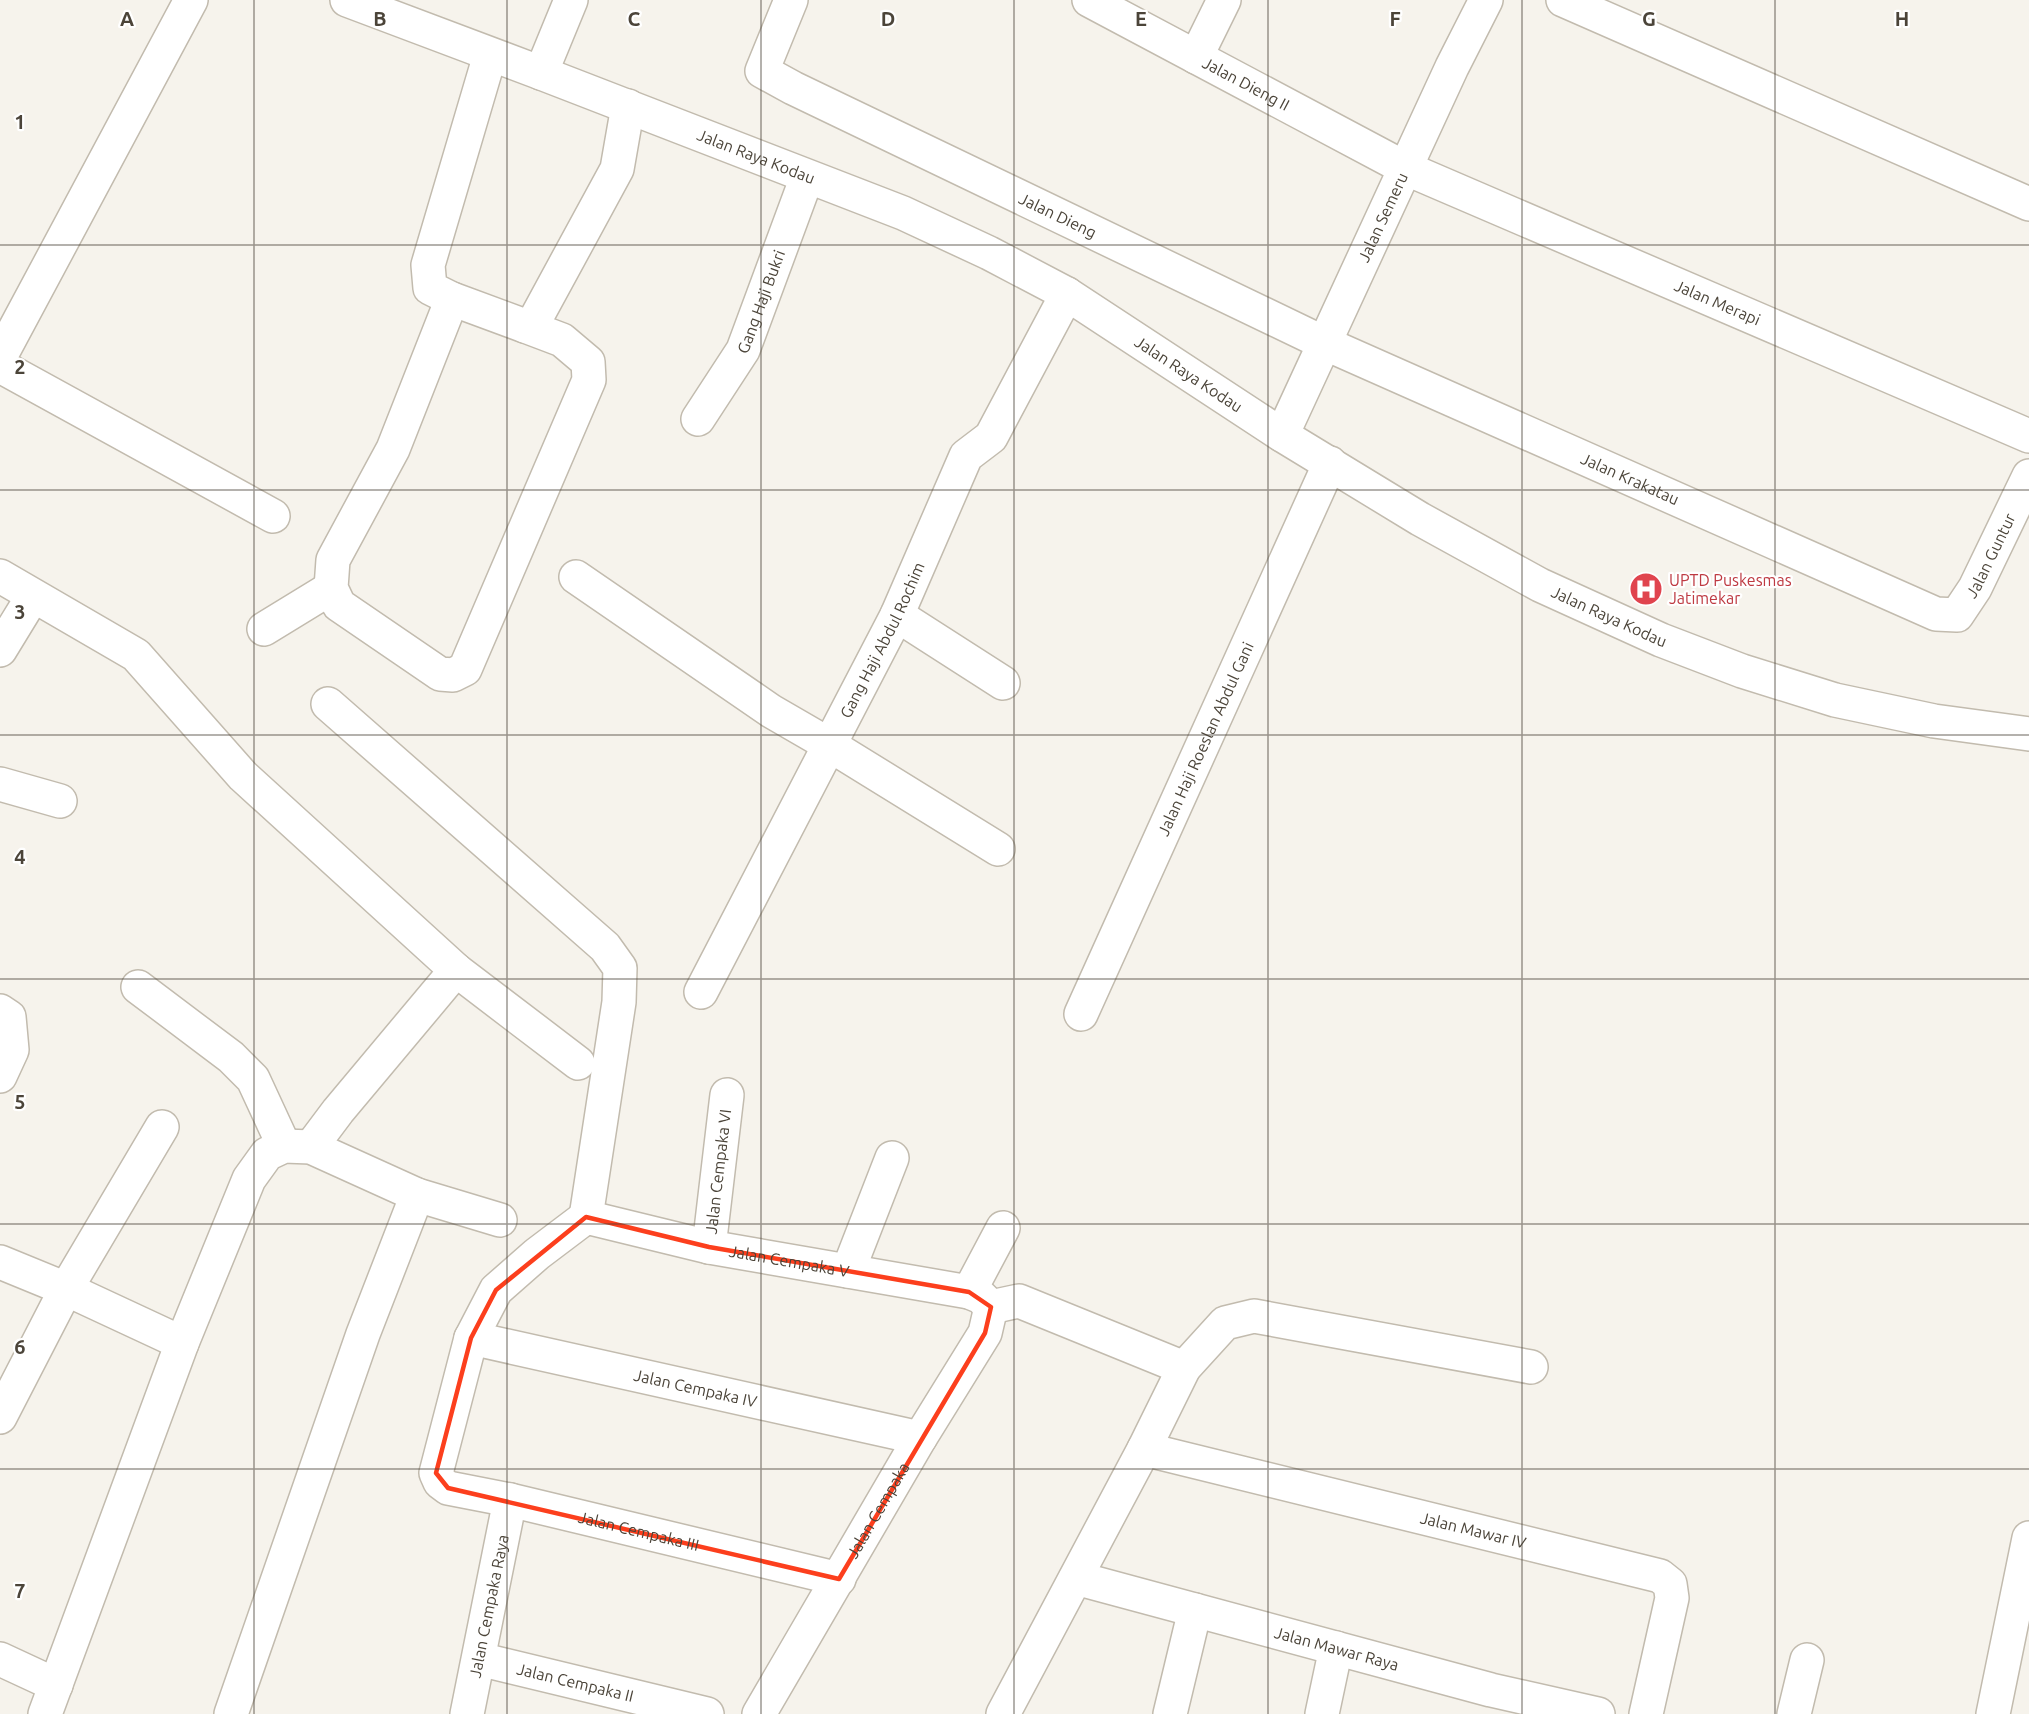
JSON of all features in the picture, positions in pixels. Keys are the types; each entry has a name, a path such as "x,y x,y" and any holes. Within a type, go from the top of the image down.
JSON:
{"street":[{"path":"0,357 191,0"},
{"name":"Jalan Raya Kodau","path":"347,0 903,213 989,253 1067,294 1282,435 1420,519 1540,585 1660,640 1742,671 1835,700 1934,721 2029,734"},
{"path":"541,73 571,0"},
{"name":"Jalan Dieng","path":"791,0 762,71 1324,343"},
{"name":"Jalan Dieng II","path":"1089,0 1404,168"},
{"path":"1196,57 1224,0"},
{"name":"Jalan Semeru","path":"1282,435 1404,168 1486,0"},
{"path":"1563,0 2029,204"},
{"path":"452,300 393,448 333,560 331,588 339,605 440,674 453,675 465,669 589,380 588,362 562,340 452,300 430,288 428,265 490,55"},
{"path":"525,326 535,320 617,169 627,106"},
{"name":"Jalan Merapi","path":"1404,168 2029,436"},
{"name":"Gang Haji Bukri","path":"698,419 743,350 807,177"},
{"name":"Gang Haji Abdul Rochim","path":"700,992 897,615 966,456 991,437 1067,294"},
{"name":"Jalan Krakatau","path":"1324,343 1936,614"},
{"path":"0,366 273,516"},
{"name":"Jalan Haji Roeslan Abdul Gani","path":"1081,1014 1330,463"},
{"name":"Jalan Guntur","path":"1936,614 1958,615 1975,588 2029,476"},
{"path":"0,576 136,655 243,776 456,970 578,1063"},
{"path":"576,577 771,711 998,849"},
{"path":"264,629 331,588"},
{"path":"0,650 33,596"},
{"path":"897,615 1003,683"},
{"path":"328,704 605,947 620,968 619,1002 586,1216 496,1290 471,1338"},
{"path":"0,784 60,801"},
{"path":"0,1659 50,1699 182,1342 249,1179 267,1154 297,1147 338,1111 456,970"},
{"path":"138,987 231,1057 253,1079 297,1147 417,1196 500,1220"},
{"path":"0,1011 9,1017 12,1050 0,1076"},
{"name":"Jalan Cempaka VI","path":"709,1247 727,1095"},
{"path":"0,1417 66,1289 162,1127"},
{"path":"848,1271 892,1158"},
{"path":"231,1714 363,1334 417,1196"},
{"name":"Jalan Cempaka V","path":"586,1216 709,1247 848,1271 980,1299 1019,1301 1184,1368"},
{"name":"Jalan Cempaka","path":"759,1714 920,1438 985,1333 980,1299 1003,1228"},
{"path":"0,1262 66,1289 182,1342"},
{"path":"1003,1714 1144,1449 1184,1368 1225,1323 1254,1316 1531,1367"},
{"name":"Jalan Cempaka IV","path":"471,1338 920,1438"},
{"name":"Jalan Cempaka III","path":"471,1338 436,1473 440,1482 448,1488 510,1500 839,1579"},
{"name":"Jalan Mawar IV","path":"1144,1449 1660,1576 1670,1584 1672,1598 1646,1714"},
{"name":"Jalan Cempaka Raya","path":"467,1714 510,1500"},
{"path":"1993,1714 2029,1538"},
{"name":"Jalan Mawar Raya","path":"1076,1578 1336,1648 1488,1702 1598,1714"},
{"path":"1170,1714 1195,1610"},
{"path":"1322,1714 1336,1648"},
{"name":"Jalan Cempaka II","path":"479,1659 707,1714"},
{"path":"1794,1714 1807,1660"}],"highlighted area":[{"path":"586,1217 709,1247 969,1292 991,1307 985,1333 839,1579 448,1488 436,1473 471,1338 496,1290"}],"place":[{"name":"UPTD Puskesmas Jatimekar","path":"1646,589"}]}
